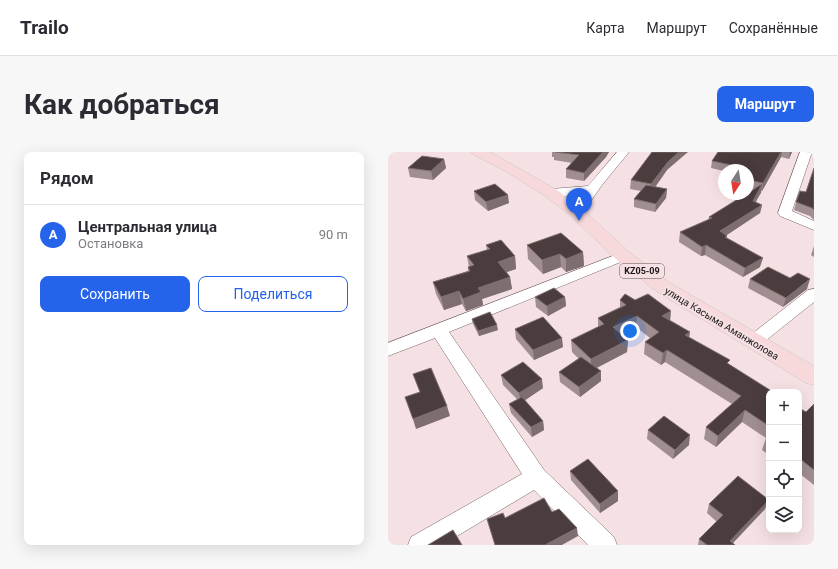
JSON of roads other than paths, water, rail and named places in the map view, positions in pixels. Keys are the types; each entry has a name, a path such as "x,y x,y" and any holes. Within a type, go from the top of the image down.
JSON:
{"main road":[{"name":"улица Касыма Аманжолова","path":"479,152 512,169 551,193 576,212 623,256 663,287 814,377"}],"street":[{"path":"576,212 591,190 623,152"},
{"path":"806,152 785,213 814,226"},
{"path":"551,193 591,190"},
{"path":"388,350 623,256"},
{"path":"754,341 814,294"},
{"path":"439,330 536,477 605,545"},
{"path":"420,545 536,477"}],"place":[{"name":"Центральная улица","path":"579,221"}]}
